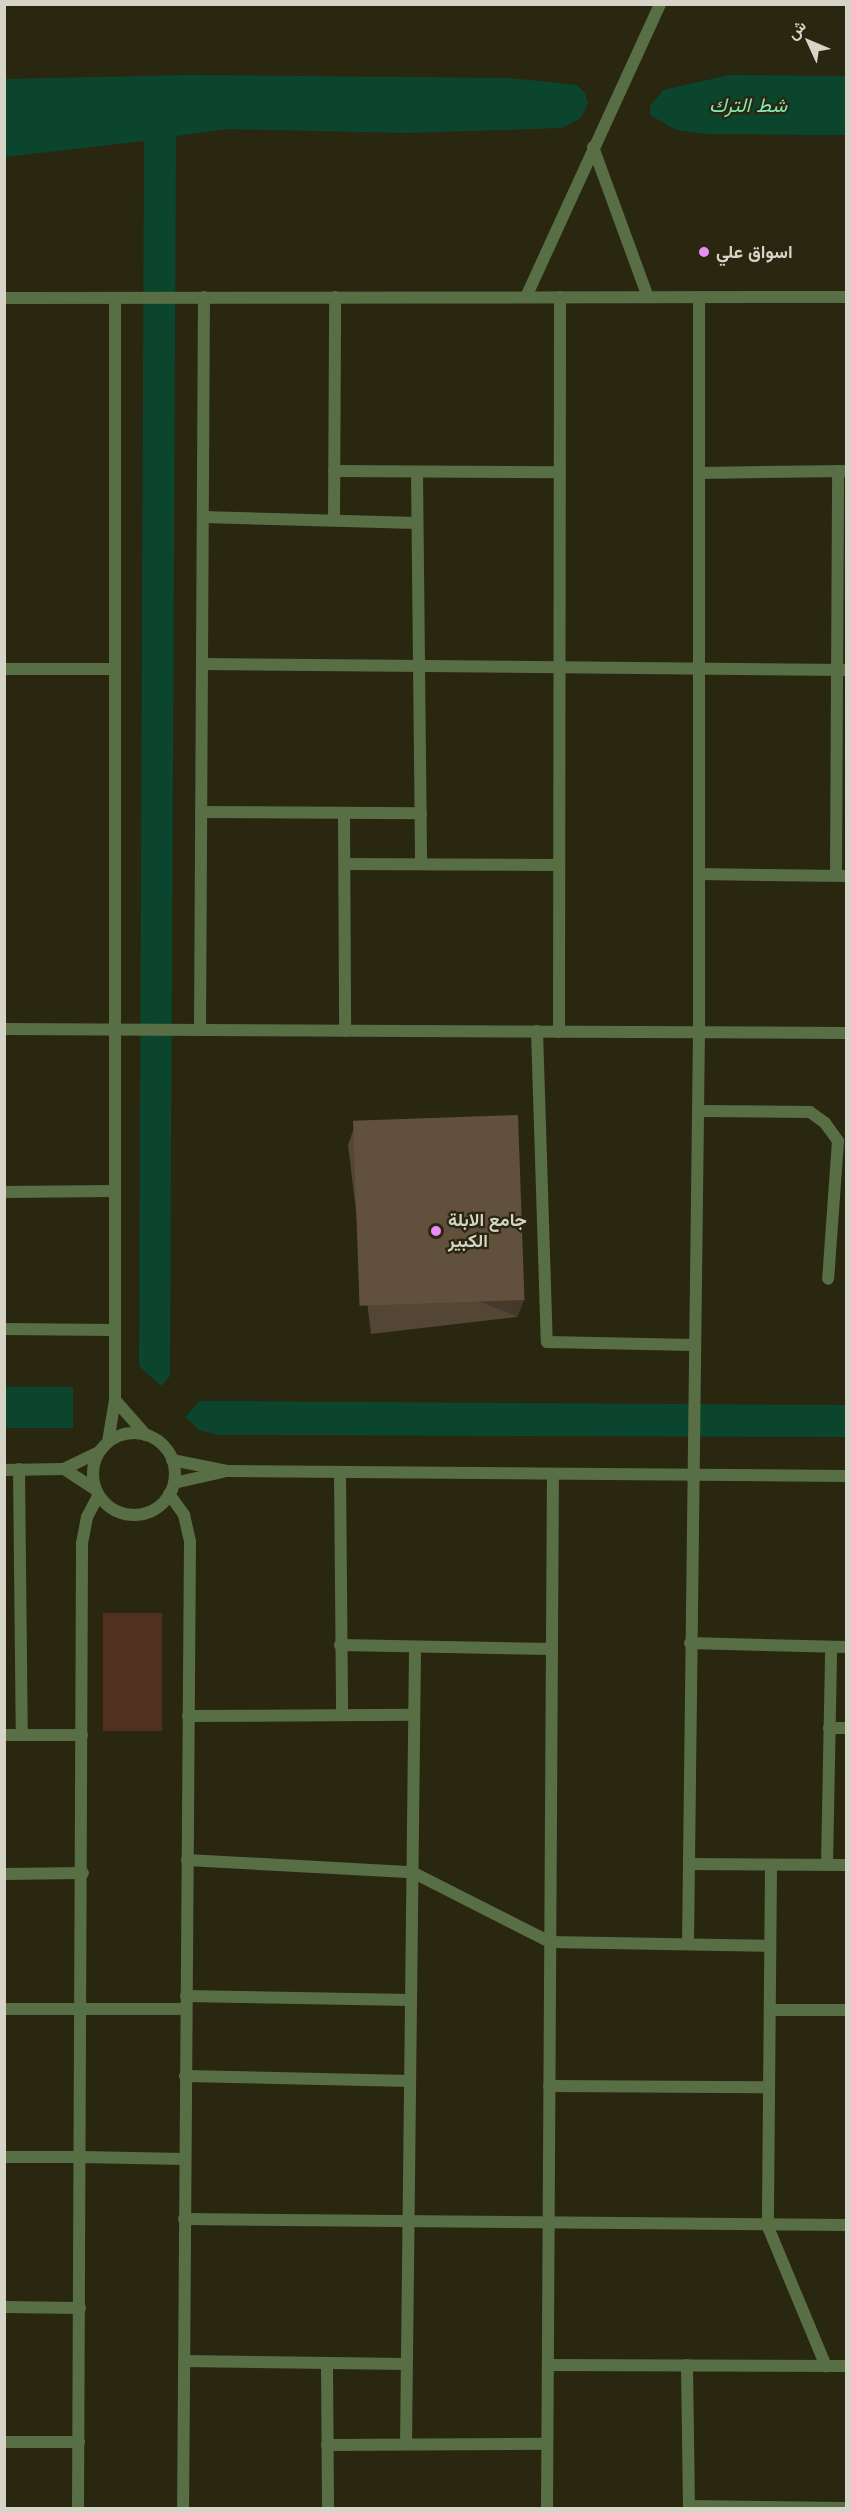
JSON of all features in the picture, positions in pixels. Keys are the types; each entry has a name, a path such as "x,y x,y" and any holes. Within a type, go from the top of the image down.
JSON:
{"street":[{"path":"526,297 660,4"},
{"path":"593,147 648,297"},
{"path":"200,1030 204,297"},
{"path":"334,520 335,297"},
{"path":"559,1032 560,297"},
{"path":"688,1944 699,1032 699,297"},
{"path":"4,298 846,297"},
{"path":"108,1442 115,1400 115,298"},
{"path":"334,471 560,472"},
{"path":"699,473 842,471 841,875 699,874"},
{"path":"417,472 421,864"},
{"path":"203,517 417,523"},
{"path":"202,664 842,670"},
{"path":"4,669 115,669"},
{"path":"201,812 421,813"},
{"path":"344,814 345,1031"},
{"path":"345,864 559,864"},
{"path":"4,1029 846,1033"},
{"path":"537,1031 548,1342 694,1346"},
{"path":"698,1112 810,1112 825,1124 838,1141 828,1279"},
{"path":"4,1192 115,1191"},
{"path":"4,1329 115,1330"},
{"path":"115,1400 146,1435 162,1444 172,1460 171,1489 184,1515 190,1541 183,2508"},
{"path":"78,2508 83,1873 82,1543 87,1517 97,1492 94,1464 99,1452 108,1442 133,1433 146,1435"},
{"path":"4,1470 64,1469 99,1452"},
{"path":"172,1460 227,1471 846,1476"},
{"path":"64,1469 97,1492 117,1512 128,1515 152,1511 171,1489 227,1471"},
{"path":"19,1470 22,1735"},
{"path":"340,1472 342,1714"},
{"path":"547,2508 553,1474"},
{"path":"690,1642 846,1647"},
{"path":"340,1645 552,1649"},
{"path":"405,2444 415,1647"},
{"path":"827,1865 831,1647"},
{"path":"188,1716 414,1715"},
{"path":"829,1728 846,1728"},
{"path":"4,1735 82,1735"},
{"path":"187,1860 412,1872 550,1942 770,1946"},
{"path":"689,1864 846,1865"},
{"path":"771,1866 768,2227 826,2366"},
{"path":"4,1874 83,1873"},
{"path":"186,1996 411,2000"},
{"path":"4,2009 186,2009"},
{"path":"770,2010 846,2010"},
{"path":"185,2076 410,2081"},
{"path":"549,2086 769,2087"},
{"path":"4,2157 185,2158"},
{"path":"184,2219 408,2220 768,2227 846,2225"},
{"path":"4,2307 80,2308"},
{"path":"184,2361 406,2364"},
{"path":"327,2363 328,2508"},
{"path":"548,2365 846,2366"},
{"path":"687,2365 689,2507 846,2508"},
{"path":"4,2442 79,2442"},
{"path":"327,2445 547,2444"}],"shaded area":[{"path":"103,1613 162,1613 162,1731 103,1731"}],"water":[{"path":"190,75 510,78 577,85 585,93 588,103 581,118 562,128 404,133 227,129 176,136 170,1376 161,1386 139,1366 144,141 5,157 4,79"},
{"name":"شط الترك","path":"729,75 846,76 846,135 706,134 676,130 650,115 650,106 663,90"},
{"path":"5,1387 73,1387 73,1428 5,1428"},
{"path":"200,1401 846,1405 846,1437 218,1435 199,1430 185,1417"}],"building":[{"name":"جامع الابلة الكبير","path":"518,1115 524,1300 360,1306 353,1121"}],"place":[{"name":"اسواق علي","path":"704,252"},
{"name":"جامع الابلة الكبير","path":"436,1231"}]}
